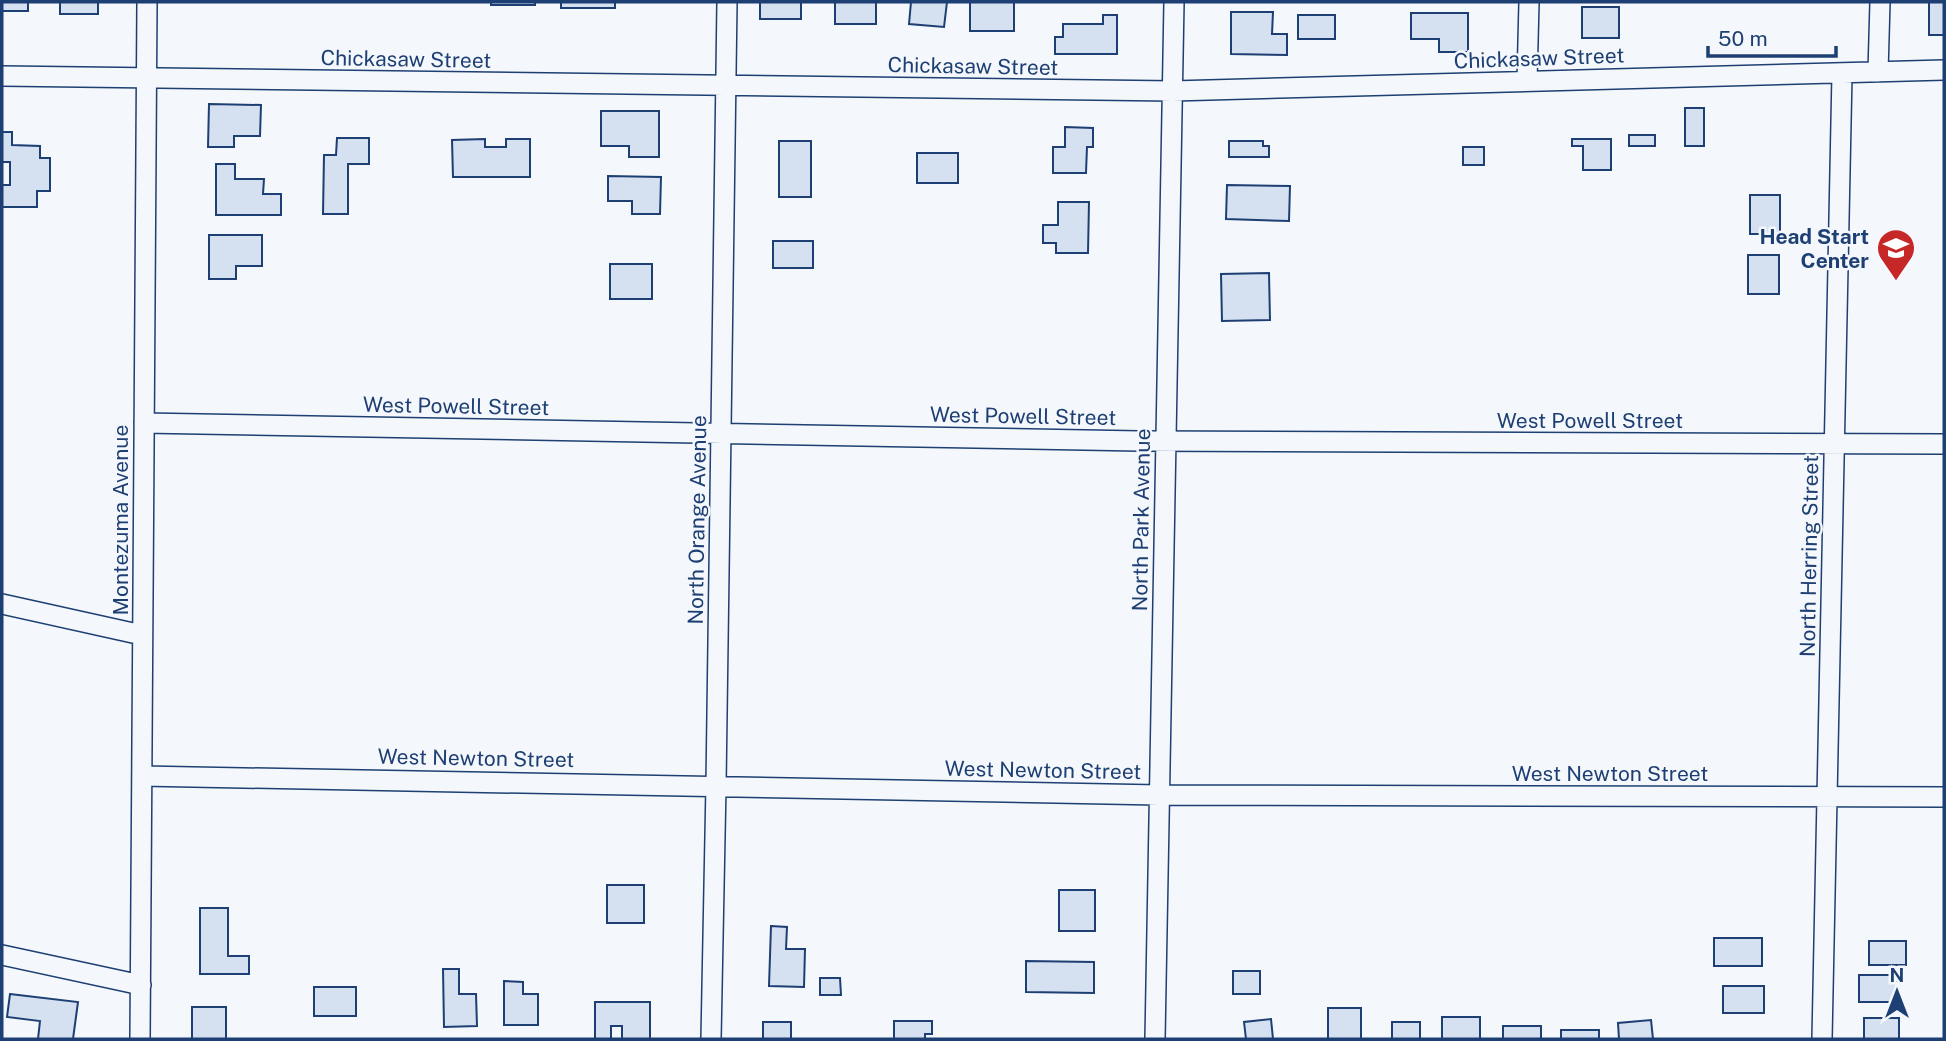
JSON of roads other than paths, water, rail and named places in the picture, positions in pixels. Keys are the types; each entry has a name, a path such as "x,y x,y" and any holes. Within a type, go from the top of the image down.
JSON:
{"street":[{"name":"Montezuma Avenue","path":"140,1039 147,2"},
{"name":"North Orange Avenue","path":"711,1039 727,2"},
{"name":"North Park Avenue","path":"1155,1039 1174,2"},
{"path":"1527,81 1529,2"},
{"path":"1878,72 1880,2"},
{"name":"Chickasaw Street","path":"2,76 1173,91 1944,71"},
{"name":"North Herring Street","path":"1822,1039 1842,74"},
{"name":"West Powell Street","path":"144,423 1165,441 1944,444"},
{"path":"2,604 142,635"},
{"name":"West Newton Street","path":"142,776 1159,795 1944,797"},
{"path":"2,955 141,985"}],"place":[{"name":"Head Start Center","path":"1896,282"}]}
